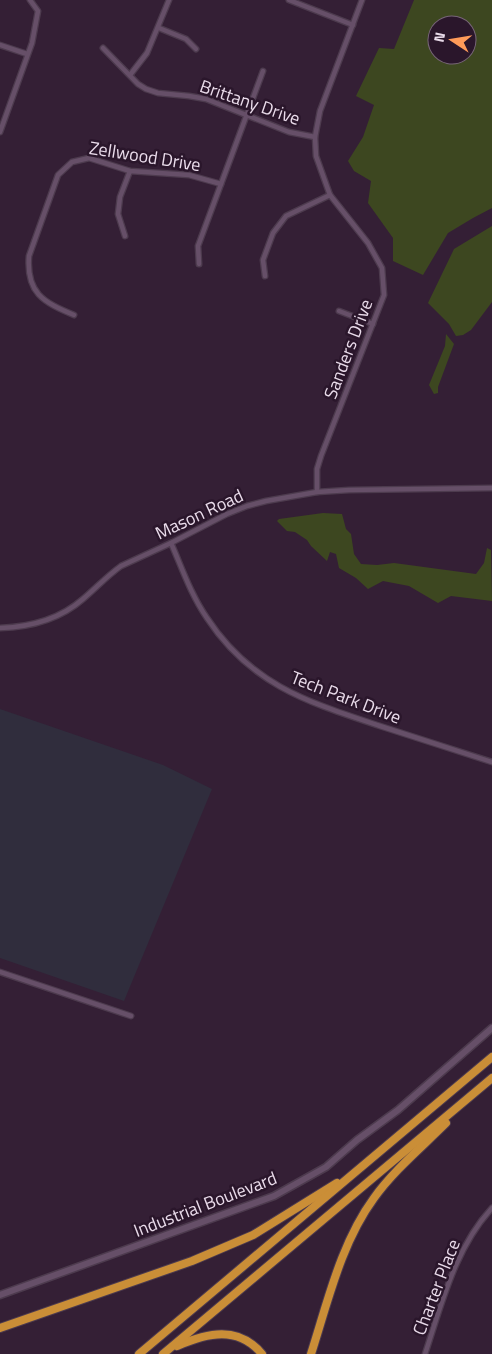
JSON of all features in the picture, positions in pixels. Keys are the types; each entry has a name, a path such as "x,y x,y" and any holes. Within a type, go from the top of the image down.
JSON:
{"highway":[{"path":"138,1354 492,1057"},
{"path":"166,1352 492,1078"},
{"path":"311,1354 341,1262 356,1226 374,1198 396,1173 478,1090"},
{"path":"0,1328 192,1261 253,1235 360,1168"},
{"path":"166,1352 204,1336 221,1333 239,1336 256,1347 262,1354"}],"street":[{"path":"0,132 32,43 38,10 30,0"},
{"path":"130,75 147,53 169,0"},
{"path":"289,0 353,24"},
{"name":"Sanders Drive","path":"317,492 317,469 321,456 384,295 382,268 368,243 330,195 316,156 315,137 320,111 362,0"},
{"path":"159,28 186,39 196,48"},
{"path":"0,45 27,54"},
{"name":"Brittany Drive","path":"103,48 138,84 158,93 197,97 288,132 315,137"},
{"path":"199,264 198,246 263,71"},
{"name":"Zellwood Drive","path":"74,315 52,306 44,300 33,286 28,268 29,256 58,175 72,162 89,158 130,171 189,175 220,184"},
{"path":"125,236 118,214 120,196 130,171"},
{"path":"265,276 263,260 273,233 286,216 330,195"},
{"path":"339,311 373,324"},
{"name":"Mason Road","path":"0,628 27,626 55,618 68,611 121,566 171,543 226,514 247,506 317,492 492,488"},
{"name":"Tech Park Drive","path":"171,543 188,584 206,618 228,646 269,681 311,703 492,762"},
{"path":"0,972 131,1016"},
{"name":"Industrial Boulevard","path":"0,1294 234,1212 274,1196 326,1167 357,1140 398,1110 492,1028"},
{"name":"Charter Place","path":"425,1354 444,1294 463,1250 480,1222 492,1208"}],"shaded area":[{"path":"0,709 163,765 212,789 124,1001 0,958"}],"green space":[{"path":"414,0 492,0 492,208 448,233 423,275 393,261 393,238 368,203 371,181 354,171 348,161 363,137 374,105 356,96 379,48 394,49"},
{"path":"492,226 492,302 471,330 463,335 456,336 449,324 428,303 454,249"},
{"path":"446,334 454,344 438,387 438,393 434,394 429,385 445,346"},
{"path":"323,513 342,514 346,529 351,534 354,554 361,564 394,563 476,574 484,563 487,548 491,550 492,601 451,596 438,603 409,586 383,581 368,589 356,578 339,568 336,554 330,552 327,561 307,540 295,532 287,531 277,521 279,519"}]}
